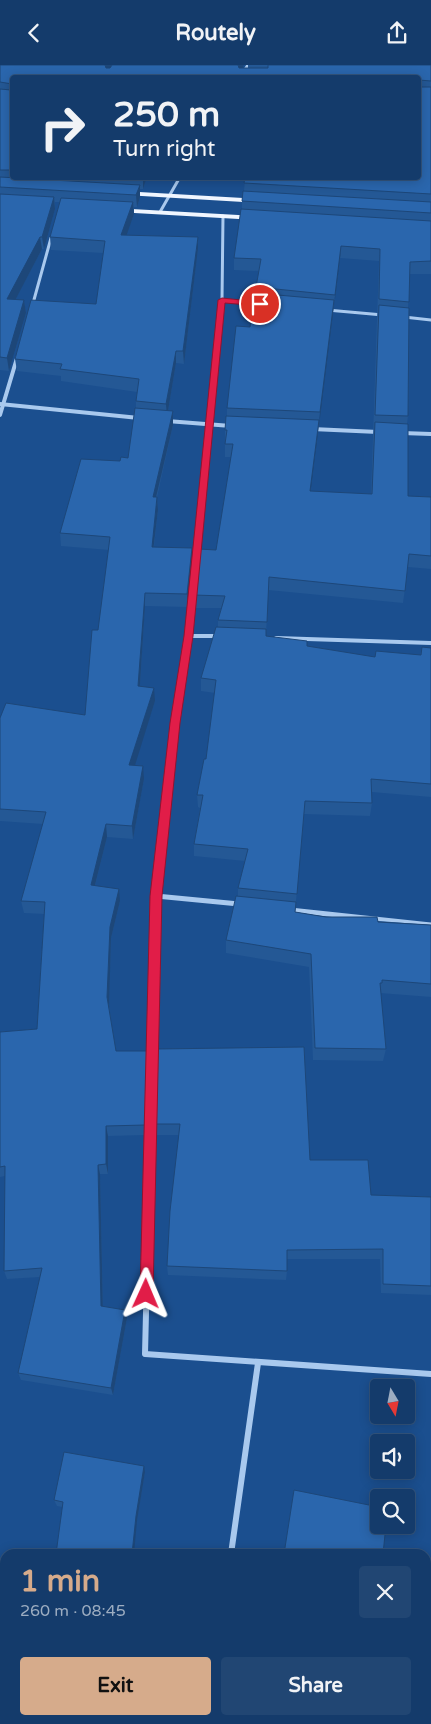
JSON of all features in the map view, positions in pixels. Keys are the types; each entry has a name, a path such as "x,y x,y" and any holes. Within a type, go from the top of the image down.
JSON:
{"main road":[{"path":"112,193 265,201"},
{"path":"110,209 262,219"}],"street":[{"path":"160,212 178,180"},
{"path":"223,216 222,300 188,636 175,723 156,896 145,1354 431,1373"},
{"path":"31,310 52,234"},
{"path":"222,300 260,304"},
{"path":"317,309 393,316"},
{"path":"402,317 431,320"},
{"path":"0,415 17,357"},
{"path":"2,404 141,418"},
{"path":"160,420 238,427"},
{"path":"306,429 383,432"},
{"path":"392,433 431,434"},
{"path":"188,636 227,637"},
{"path":"266,638 431,643"},
{"path":"156,896 244,905"},
{"path":"284,909 431,925"},
{"path":"233,1549 258,1363"}],"building":[{"path":"0,65 105,65 106,68 110,68 112,65 238,65 239,68 268,68 268,65 431,65 431,81 421,80 421,75 10,75 10,84 0,82"},
{"path":"421,87 431,87 431,194 244,183 244,180 421,180"},
{"path":"0,89 10,90 10,170 0,170"},
{"path":"0,177 10,178 10,180 52,180 140,185 136,195 0,187"},
{"path":"243,191 431,202 431,213 242,201"},
{"path":"0,194 54,197 42,237 40,237 7,299 24,300 7,358 0,357"},
{"path":"61,198 133,202 121,235 198,237 183,351 176,351 166,404 136,401 139,379 60,369 62,364 15,359 31,300 96,304 105,241 50,237"},
{"path":"241,209 431,221 431,261 410,262 409,302 379,299 380,249 341,246 335,295 256,287 261,259 234,258"},
{"path":"255,293 334,300 320,412 227,408 236,326 250,327"},
{"path":"379,305 409,308 408,416 375,415"},
{"path":"135,408 173,411 153,497 157,497 152,547 192,548 187,594 145,593 138,686 154,688 129,765 143,766 132,826 106,824 91,885 119,889 110,927 107,997 116,1051 147,1051 145,1125 106,1126 106,1164 98,1165 101,1306 125,1310 111,1388 18,1373 42,1268 4,1271 5,1166 0,1167 0,1032 37,1029 45,902 21,901 46,812 0,809 0,718 6,703 85,715 92,630 98,630 110,537 60,533 81,459 120,461 121,457 128,458"},
{"path":"226,416 319,420 310,491 372,494 375,422 408,424 408,496 431,497 431,556 409,554 405,591 269,577 267,622 218,620 225,596 194,595 199,549 216,550 233,444 225,444"},
{"path":"216,627 266,629 266,636 307,641 307,646 375,657 376,651 421,655 422,647 431,648 431,784 371,779 372,803 305,801 297,894 238,888 248,849 194,844 203,795 197,795 204,759 206,759 216,680 201,678"},
{"path":"236,896 296,902 295,912 326,917 377,917 378,922 431,925 431,984 382,980 382,983 380,983 386,1049 315,1048 311,954 226,940"},
{"path":"304,1047 310,1160 368,1160 371,1195 431,1197 431,1286 383,1284 383,1249 287,1250 287,1271 167,1266 170,1211 180,1124 154,1124 156,1049"},
{"path":"64,1452 144,1466 133,1549 57,1549 63,1502 54,1500"},
{"path":"294,1490 370,1505 370,1534 385,1534 384,1549 285,1549"}],"route":[{"path":"146,1294 156,896 175,723 188,636 222,300 260,304"}]}
